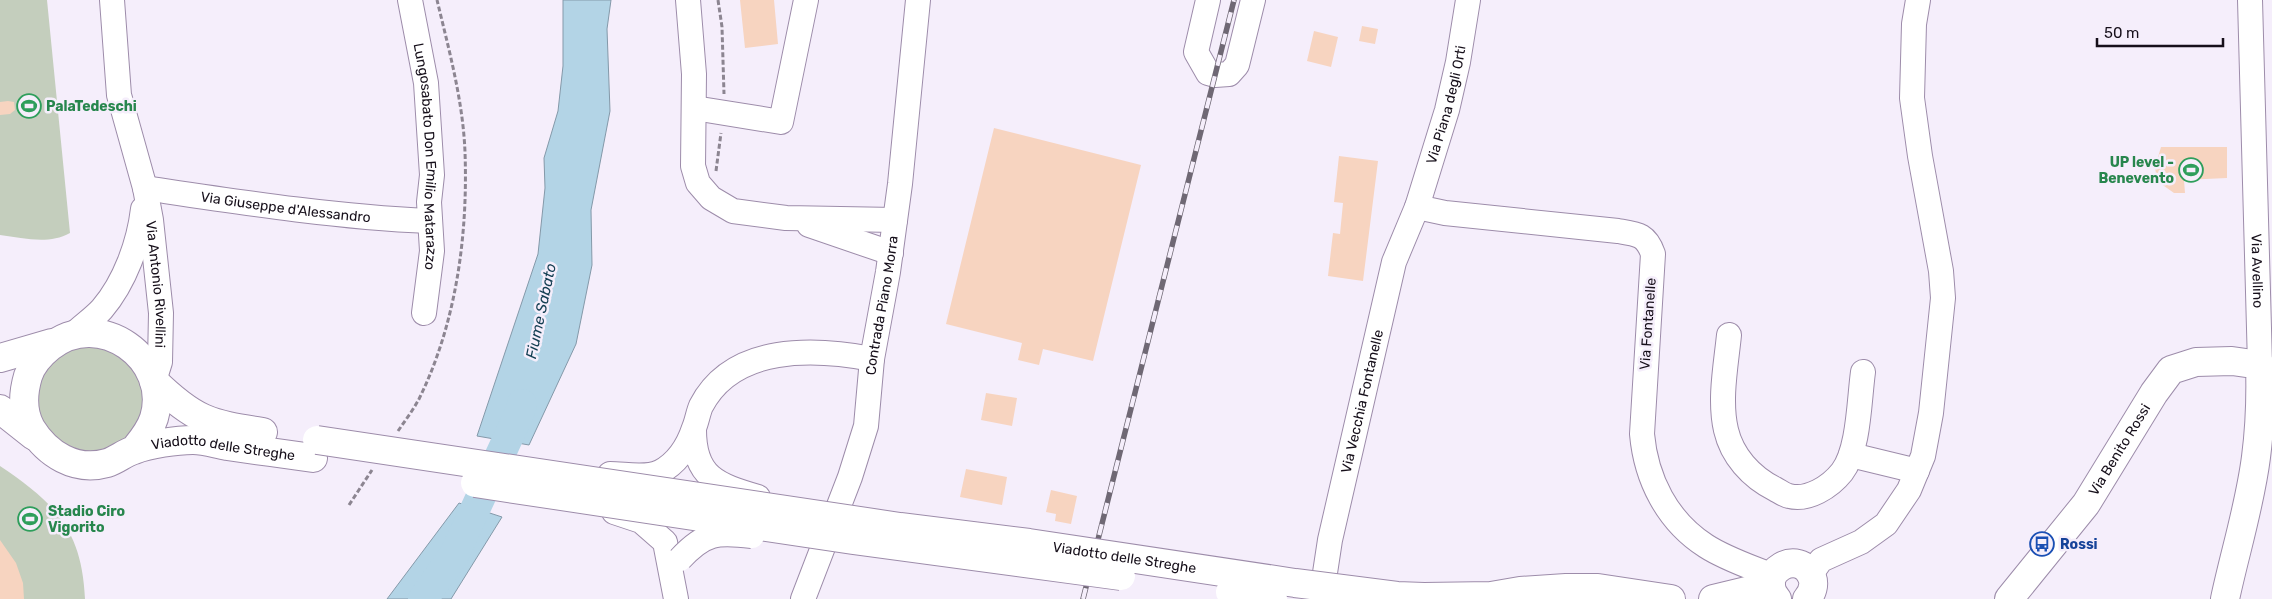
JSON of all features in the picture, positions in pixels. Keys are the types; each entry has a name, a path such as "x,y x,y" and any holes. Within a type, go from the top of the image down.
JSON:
{"main road":[{"path":"0,358 64,338 93,332 114,337 132,347 145,362 154,381 157,400 154,418 146,435 134,450 121,458 92,465 76,464 62,459 49,451 0,409"},
{"path":"39,441 29,425 24,407 25,388 30,370 41,354 64,338"},
{"name":"Via Benito Rossi","path":"2009,599 2086,504 2171,370 2196,362 2232,361 2260,365"},
{"name":"Via Avellino","path":"2225,599 2245,520 2256,457 2261,412 2260,365"},
{"path":"154,381 175,402 210,422 315,449 540,483 853,540 1200,587 1274,599"},
{"name":"Viadotto delle Streghe","path":"134,450 173,442 195,440 315,449"},
{"name":"Viadotto delle Streghe","path":"540,483 825,514 1295,583 1398,596 1491,596 1520,591 1598,588 1671,599"},
{"path":"1714,599 1774,586 1781,566 1794,563 1807,569 1809,587"}],"street":[{"name":"Via Antonio Rivellini","path":"112,0 119,95 145,188 160,313 160,362 154,381"},
{"name":"Lungosabato Don Emilio Matarazzo","path":"410,0 426,83 432,175 429,221 432,251 424,313"},
{"path":"688,0 694,74 693,166 698,183 711,198 733,211 786,218 895,220"},
{"path":"694,108 781,122 806,0"},
{"name":"Contrada Piano Morra","path":"803,599 850,477 866,426 872,359 891,253 918,0"},
{"path":"1208,0 1196,52 1208,73 1215,75 1229,74 1237,65 1253,0"},
{"name":"Via Piana degli Orti","path":"1417,207 1447,110 1458,62 1468,0"},
{"path":"1809,587 1820,560 1861,542 1886,524 1909,490 1917,471 1923,456 1931,413 1943,298 1941,272 1920,156 1912,98 1914,24 1918,0"},
{"name":"Via Avellino","path":"2250,0 2260,365"},
{"name":"Via Antonio Rivellini","path":"64,338 102,308 120,280 135,248 142,218 145,188"},
{"name":"Via Giuseppe d'Alessandro","path":"145,188 243,203 393,220 429,221"},
{"name":"Via Fontanelle","path":"1417,207 1445,213 1618,231 1638,235 1648,241 1653,254 1642,434 1644,456 1652,481 1664,504 1682,528 1707,547 1774,586"},
{"name":"Via Vecchia Fontanelle","path":"1321,599 1330,540 1394,262 1417,207"},
{"path":"786,218 891,253"},
{"path":"1729,335 1723,413 1726,432 1735,453 1748,470 1761,482 1789,496 1808,496 1830,484 1842,472 1850,455 1863,372"},
{"path":"540,483 597,473 639,475 659,472 678,458 692,440 701,406 719,383 741,366 795,352 842,353 872,359"},
{"path":"692,440 700,465 709,477 722,484 755,496 825,514"},
{"path":"1850,455 1917,471"},
{"path":"540,483 607,510 641,521 665,542 675,574"},
{"path":"675,574 693,545 710,536 724,533 796,541 853,540"}],"path":[{"path":"714,179 724,113 722,27 718,0"}],"green space":[{"name":"PalaTedeschi","path":"0,0 47,0 70,233 62,237 36,240 0,235"},
{"path":"91,345 112,349 129,361 141,378 145,399 141,420 129,437 112,449 91,453 70,449 53,437 41,420 37,399 41,378 53,361 70,349"},
{"name":"Stadio Ciro Vigorito","path":"0,466 36,493 62,520 78,554 83,575 85,599 0,599"}],"water":[{"path":"563,0 611,0 607,29 610,111 591,210 592,265 576,344 529,445 477,436 538,254 545,188 544,158 558,111 563,66"},
{"path":"459,503 502,517 451,599 387,599"}],"building":[{"path":"740,0 774,0 778,44 745,48"},
{"path":"1362,26 1378,29 1375,44 1359,41"},
{"path":"1314,31 1338,37 1331,67 1307,61"},
{"path":"0,102 14,102 15,110 10,114 0,115"},
{"path":"994,128 1141,165 1093,361 1043,349 1039,365 1018,360 1022,343 946,324"},
{"name":"UP level - Benevento","path":"2161,147 2227,147 2227,178 2184,180 2185,193 2174,193 2157,181 2155,167"},
{"path":"1339,156 1378,161 1363,281 1328,276 1333,233 1340,234 1343,203 1334,202"},
{"path":"986,393 1017,398 1012,426 981,420"},
{"path":"966,469 1007,477 1002,505 960,497"},
{"path":"1051,490 1077,496 1071,524 1055,521 1056,514 1046,512"},
{"path":"0,540 16,563 23,583 24,599 0,599"}],"waterway":[{"name":"Fiume Sabato","path":"423,599 454,555 522,404"}],"railway":[{"path":"1083,599 1234,0"}],"place":[{"name":"PalaTedeschi","path":"29,106"},
{"name":"UP level - Benevento","path":"2191,170"},
{"name":"Stadio Ciro Vigorito","path":"30,519"},
{"name":"Rossi","path":"2042,544"}]}
